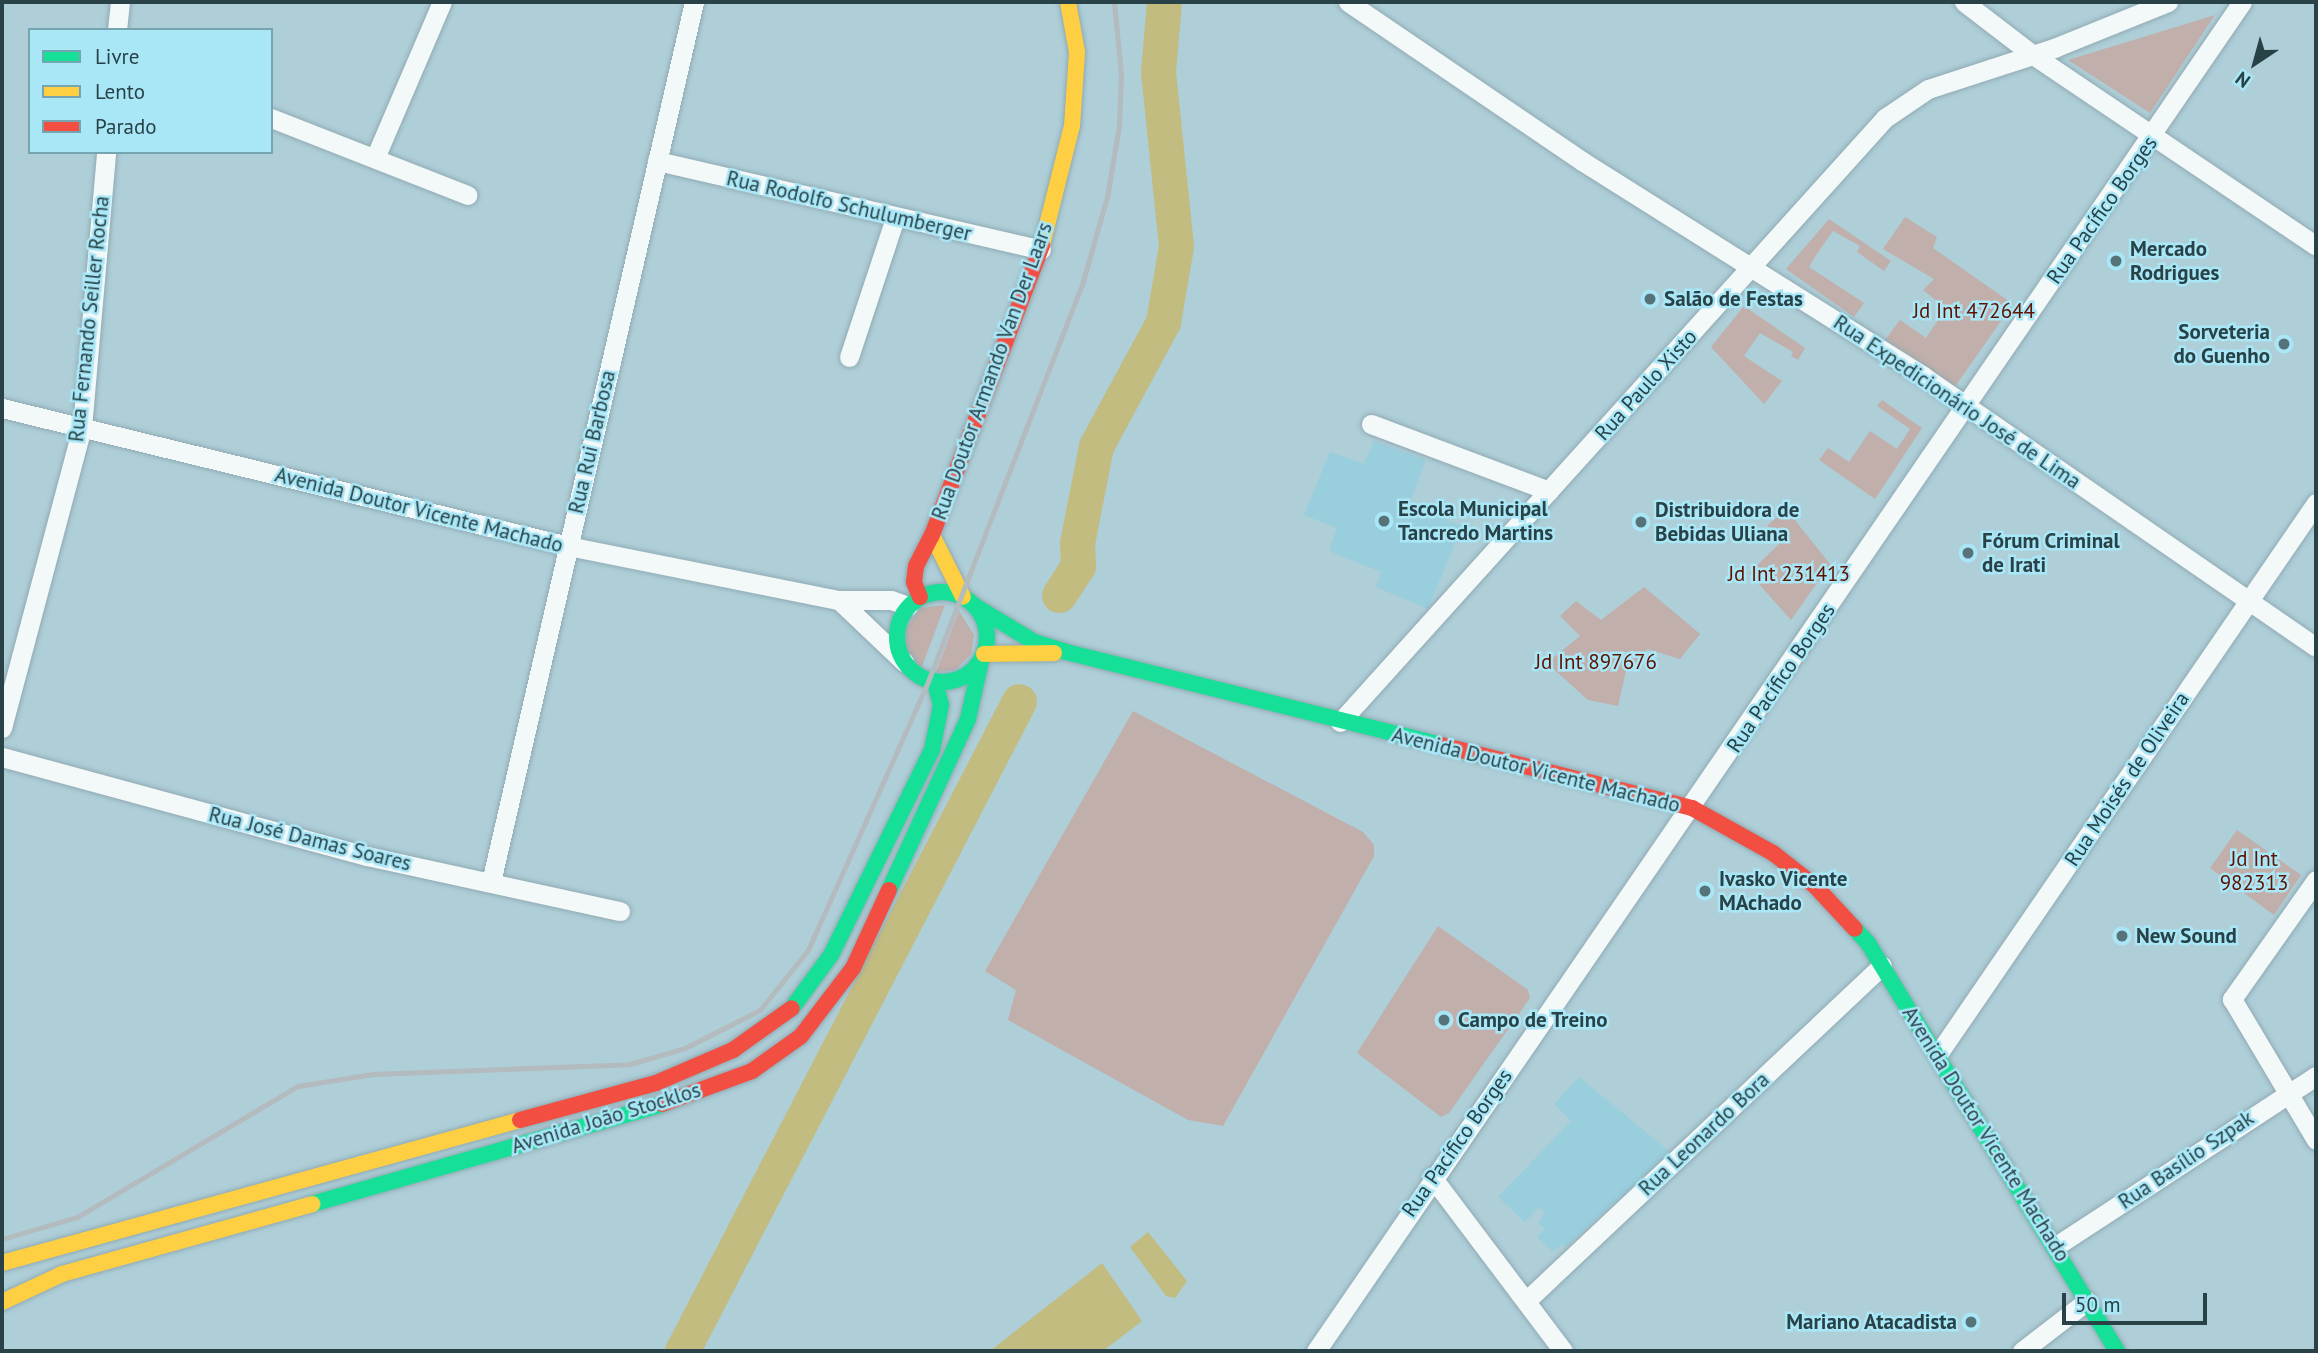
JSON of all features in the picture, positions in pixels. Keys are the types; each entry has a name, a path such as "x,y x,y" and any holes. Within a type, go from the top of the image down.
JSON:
{"main road":[{"name":"Rua Doutor Armando Van Der Laars","path":"914,602 916,566 932,534 1041,250 1077,93 1077,52 1068,2"},
{"name":"Rua Doutor Armando Van Der Laars","path":"932,534 969,602"},
{"path":"934,592 969,602 987,633 982,658 958,680 935,682 914,673 904,662 896,633 914,602 934,592"},
{"name":"Avenida Doutor Vicente Machado","path":"969,602 1034,642 1066,652 1692,808 1773,853 1816,887 1868,943 2056,1246 2117,1351"},
{"name":"Avenida Doutor Vicente Machado","path":"982,658 1066,652"},
{"name":"Avenida João Stocklos","path":"2,1302 62,1274 655,1107 752,1071 802,1036 853,968 968,719 982,658"},
{"name":"Avenida João Stocklos","path":"2,1263 656,1083 733,1050 787,1015 831,955 932,750 941,705 935,682"}],"street":[{"path":"117,28 120,2"},
{"path":"375,158 442,2"},
{"name":"Rua Rui Barbosa","path":"491,882 694,2"},
{"name":"Rua Expedicionário José de Lima","path":"1349,2 1581,161 1753,267 1966,407 2316,647"},
{"path":"1964,2 2033,55 2316,246"},
{"name":"Rua Paulo Xisto","path":"1340,722 1885,118 1928,89 2033,55 2168,2"},
{"name":"Rua Pacífico Borges","path":"1316,1351 1432,1177 1692,808 2242,2"},
{"path":"273,119 467,195"},
{"name":"Rua Fernando Seiller Rocha","path":"2,728 82,428 106,154"},
{"name":"Rua Rodolfo Schulumberger","path":"657,161 1041,250"},
{"path":"849,357 895,218"},
{"name":"Avenida Doutor Vicente Machado","path":"2,408 568,546 839,600 914,602"},
{"path":"1371,424 1549,491"},
{"name":"Rua Moisés de Oliveira","path":"1938,1054 2316,503"},
{"path":"839,600 904,662"},
{"name":"Rua José Damas Soares","path":"2,757 367,856 620,911"},
{"path":"2316,880 2232,999 2316,1140"},
{"name":"Rua Leonardo Bora","path":"1526,1301 1882,966"},
{"name":"Rua Basílio Szpak","path":"2056,1246 2316,1076"},
{"path":"1432,1177 1563,1351"},
{"path":"2022,1351 2087,1301"}],"shaded area":[{"name":"Escola Municipal Tancredo Martins","path":"1374,441 1426,460 1409,505 1462,526 1428,609 1376,587 1381,572 1329,551 1337,528 1304,515 1330,452 1364,464"},
{"path":"1579,1077 1670,1152 1566,1247 1562,1244 1553,1252 1537,1237 1545,1229 1538,1223 1545,1213 1539,1207 1525,1222 1498,1197 1571,1121 1554,1104"},
{"path":"1148,1232 1187,1281 1175,1298 1166,1296 1130,1247"},
{"path":"1102,1263 1142,1321 1103,1351 990,1351"}],"green space":[{"path":"2215,15 2150,113 2068,60"},
{"name":"Jd Int 472644","path":"1905,217 1937,237 1933,248 2013,304 1954,388 1885,340 1900,320 1926,338 1946,308 1923,290 1934,279 1883,249"},
{"path":"1829,219 1891,261 1884,271 1857,252 1860,246 1833,231 1816,255 1809,267 1864,303 1854,317 1786,269"},
{"path":"1744,306 1805,348 1798,360 1791,356 1793,352 1760,333 1744,356 1782,381 1764,404 1711,347"},
{"path":"1882,400 1922,428 1875,499 1819,460 1828,448 1849,462 1870,431 1897,449 1910,429 1877,406"},
{"name":"Jd Int 231413","path":"1786,509 1830,564 1791,620 1749,573 1780,543 1767,526"},
{"name":"Jd Int 897676","path":"1644,587 1700,634 1680,659 1647,649 1641,665 1628,662 1618,706 1588,700 1547,663 1580,636 1560,616 1576,601 1601,620"},
{"path":"945,605 921,669 905,649 904,631 921,608"},
{"path":"959,611 974,635 971,654 955,670 936,672"},
{"path":"1133,711 1363,832 1374,845 1374,856 1223,1126 1188,1120 1008,1020 1016,990 985,971"},
{"name":"Jd Int 982313","path":"2237,830 2301,875 2274,915 2210,868"},
{"name":"Campo de Treino","path":"1438,926 1528,990 1530,998 1449,1113 1441,1117 1357,1053"}],"waterway":[{"path":"1059,595 1078,566 1077,543 1096,446 1163,322 1176,246 1158,71 1164,2"},
{"path":"682,1351 1019,701"}],"railway":[{"path":"2,1239 77,1217 298,1086 373,1074 630,1064 685,1048 760,1010 808,950 925,689 1083,281 1107,197 1119,125 1121,74 1114,2"}],"traffic: fast":[{"path":"942,592 959,595 974,605 984,620 987,637 984,654 974,669 959,679 942,682 925,679 910,669 900,654 897,637 900,620 910,605 925,595 942,592"},
{"path":"975,606 1034,642 1066,652 1441,745"},
{"path":"889,890 968,719 981,661"},
{"path":"792,1008 831,955 932,750 941,705 935,682"},
{"path":"1855,929 1868,943 2117,1351"},
{"path":"312,1204 662,1104"}],"traffic: slow":[{"path":"1042,245 1072,126 1077,52 1068,2"},
{"path":"932,535 963,597"},
{"path":"984,654 1054,653"},
{"path":"2,1263 520,1120"},
{"path":"2,1302 62,1274 312,1204"}],"traffic: jam":[{"path":"920,597 914,582 916,566 932,535 1042,245"},
{"path":"1441,745 1692,808 1773,853 1816,887 1855,929"},
{"path":"662,1104 752,1071 801,1036 853,968 889,890"},
{"path":"520,1120 656,1083 733,1050 792,1008"}],"place":[{"name":"Mercado Rodrigues","path":"2116,261"},
{"name":"Salão de Festas","path":"1650,299"},
{"name":"Sorveteria do Guenho","path":"2284,344"},
{"name":"Escola Municipal Tancredo Martins","path":"1384,521"},
{"name":"Distribuidora de Bebidas Uliana","path":"1641,522"},
{"name":"Fórum Criminal de Irati","path":"1968,553"},
{"name":"Ivasko Vicente MAchado","path":"1705,891"},
{"name":"New Sound","path":"2122,936"},
{"name":"Campo de Treino","path":"1444,1020"},
{"name":"Mariano Atacadista","path":"1971,1322"}]}
